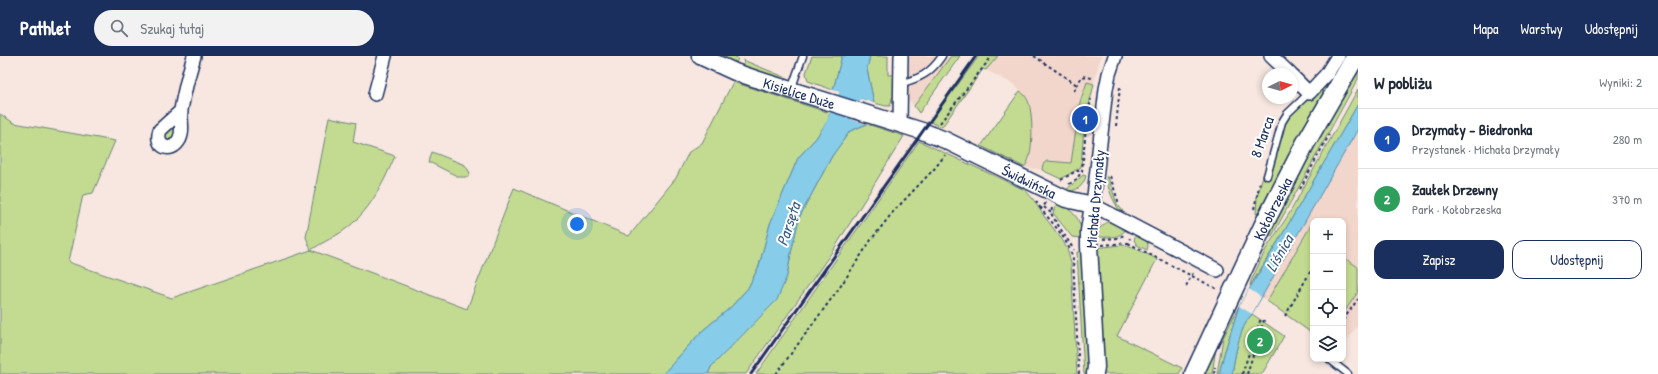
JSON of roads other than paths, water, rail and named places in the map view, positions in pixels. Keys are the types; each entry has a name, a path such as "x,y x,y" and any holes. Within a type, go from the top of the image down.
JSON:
{"main road":[{"name":"Kołobrzeska","path":"1196,372 1265,222 1305,144 1356,56"}],"street":[{"path":"181,111 194,56"},
{"path":"375,94 385,56"},
{"name":"Kisielice Duże","path":"700,56 735,72 900,123"},
{"path":"900,123 901,56"},
{"name":"Michała Drzymały","path":"1097,372 1089,231 1106,89 1110,68 1115,56"},
{"path":"1271,56 1284,68"},
{"name":"8 Marca","path":"1309,93 1326,75 1338,56"},
{"path":"1298,82 1309,93"},
{"name":"Świdwińska","path":"900,123 953,144 1060,192 1075,201 1093,205 1217,270"}],"lane":[{"path":"791,90 803,56"},
{"path":"900,84 926,75 942,56"},
{"name":"8 Marca","path":"1264,175 1284,118 1309,93"},
{"path":"1333,362 1348,374"}],"water":[{"path":"842,56 870,56 867,69 874,103 833,90"},
{"name":"Liśnica","path":"1358,104 1358,129 1244,327 1238,342 1232,374 1219,374 1239,306"},
{"path":"830,113 867,124 850,131 832,156 799,218 787,276 777,300 711,367 708,374 663,374 702,331 731,307 748,288 759,266 770,224 798,158 816,138 828,121"}],"waterway":[{"name":"Parsęta","path":"827,143 836,127 855,84 857,56"}],"railway":[{"path":"751,374 976,56"}],"place":[{"name":"Drzymały - Biedronka","path":"1085,119"},
{"name":"Zaułek Drzewny","path":"1260,341"}]}
